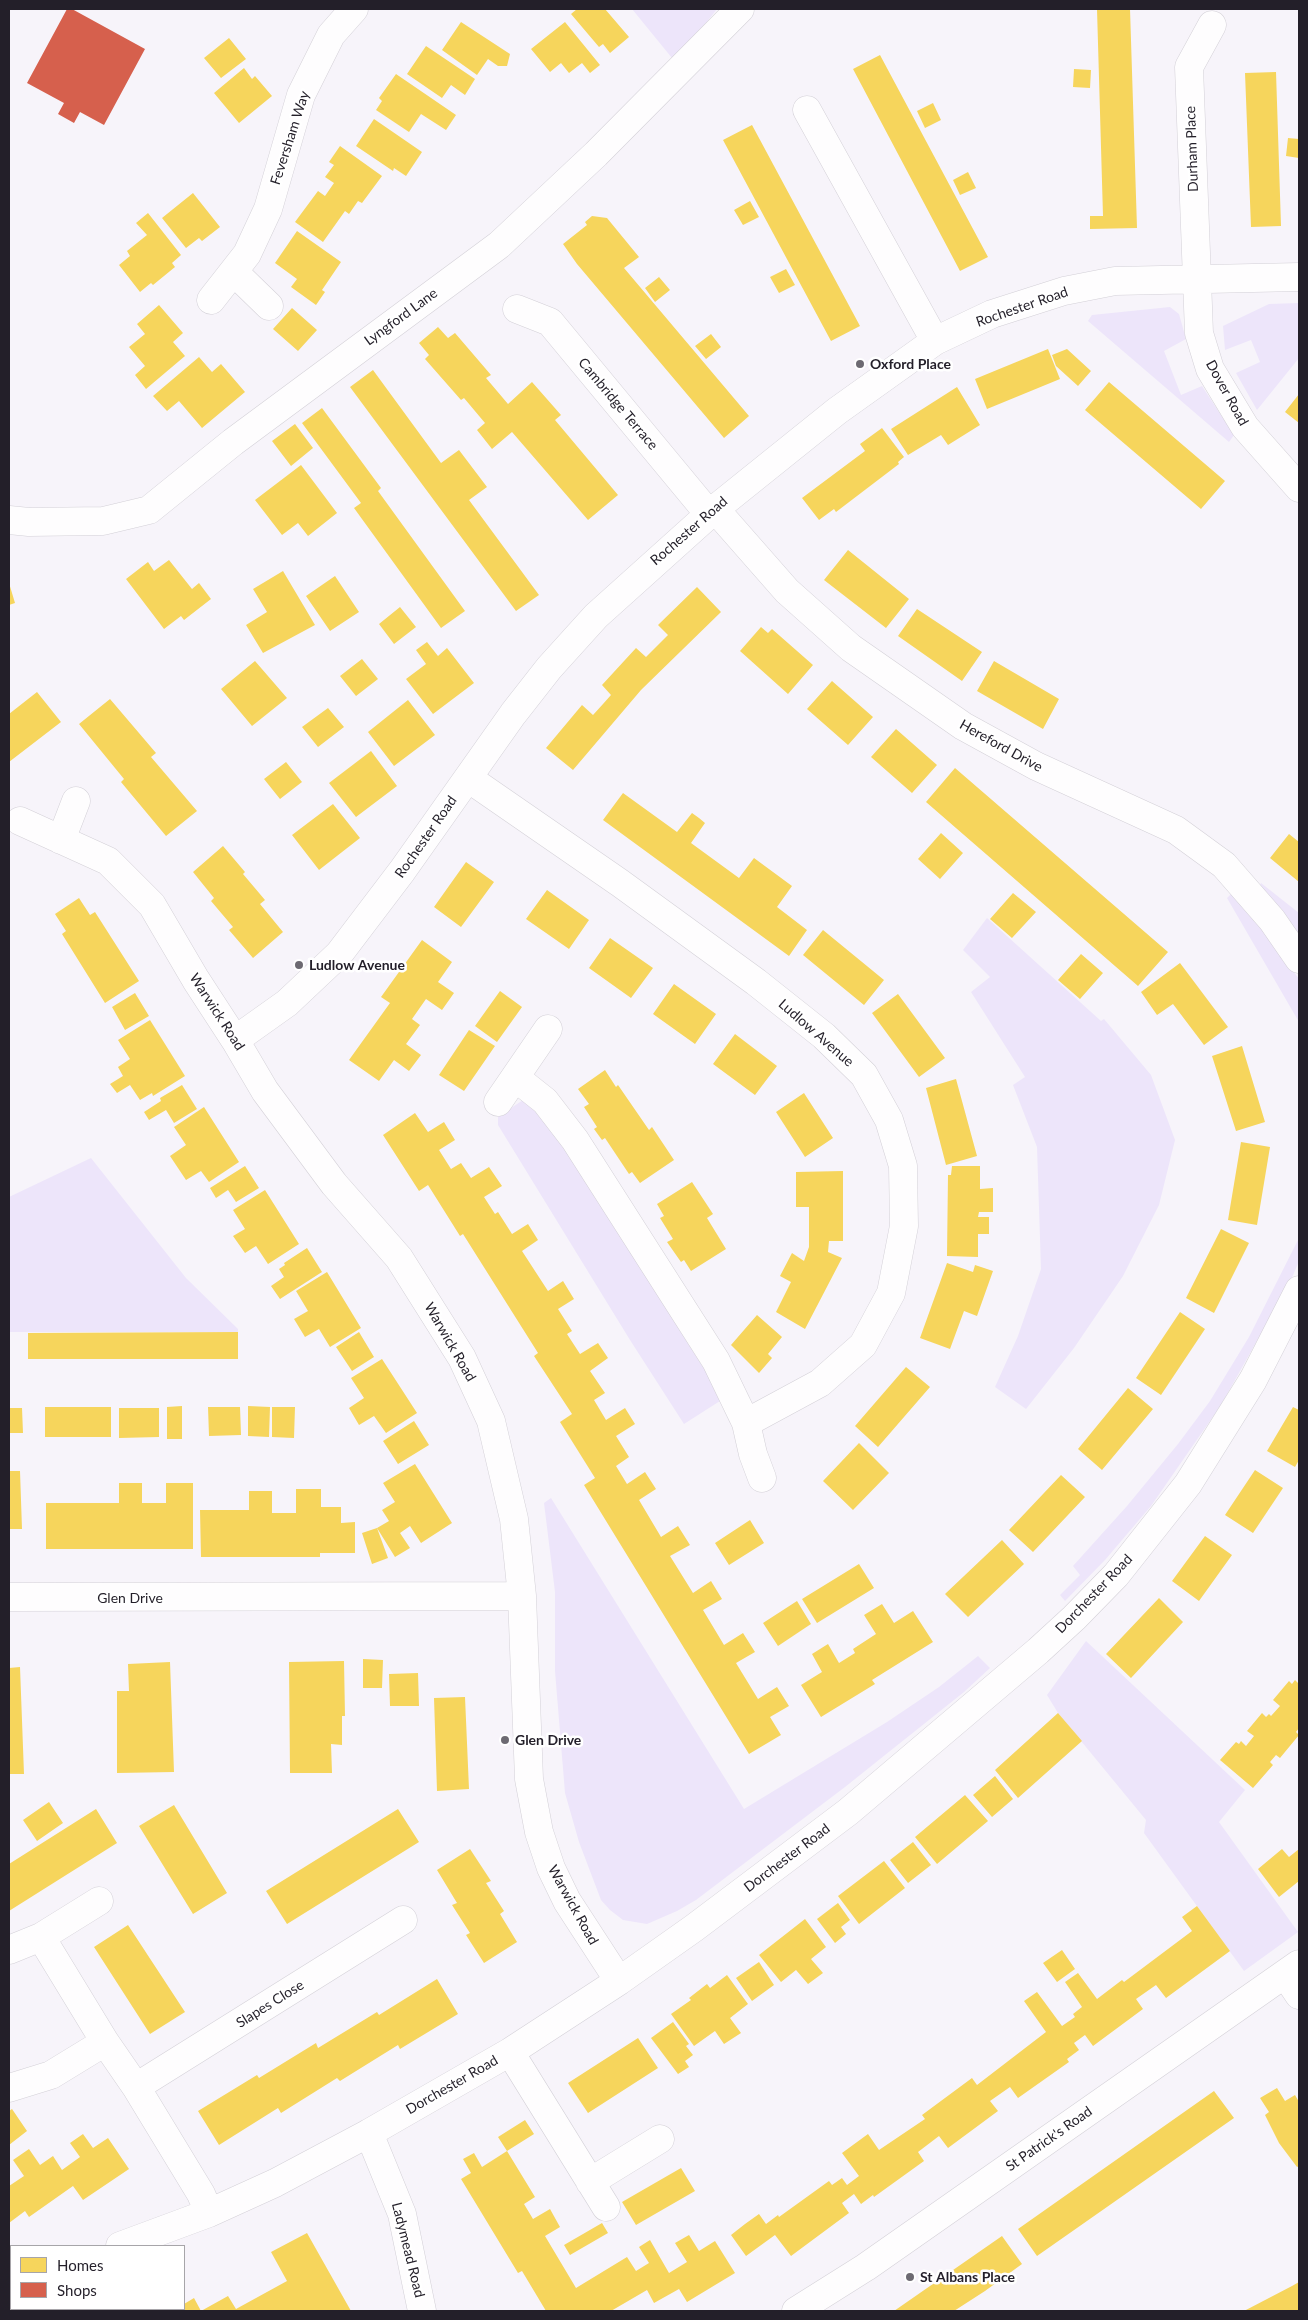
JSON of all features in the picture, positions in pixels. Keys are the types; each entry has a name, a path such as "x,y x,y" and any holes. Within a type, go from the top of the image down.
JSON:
{"street":[{"name":"Feversham Way","path":"211,300 247,254 268,209 301,95 331,35 354,9"},
{"name":"Lyngford Lane","path":"9,520 29,522 103,521 149,510 232,442 499,245 596,154 740,9"},
{"name":"Durham Place","path":"1196,279 1189,67 1212,25"},
{"path":"807,110 935,341"},
{"path":"234,272 269,306"},
{"name":"Rochester Road","path":"235,1040 287,1003 339,954 402,871 519,706 596,616 712,511 836,411 935,341 992,314 1064,291 1115,281 1299,277"},
{"name":"Dover Road","path":"1196,279 1199,333 1210,369 1246,427 1299,488"},
{"name":"Cambridge Terrace","path":"517,309 550,322 712,511"},
{"name":"Hereford Drive","path":"712,511 787,590 844,641 955,720 1036,766 1176,830 1224,865 1272,920 1299,959"},
{"name":"Ludlow Avenue","path":"468,778 628,889 756,982 824,1036 864,1074 889,1120 903,1166 904,1226 891,1293 863,1345 820,1383 746,1423"},
{"path":"61,840 76,801"},
{"name":"Warwick Road","path":"20,821 108,861 152,904 196,980 265,1091 334,1184 399,1258 462,1358 491,1421 514,1519 522,1596 529,1779 539,1832 551,1868 568,1901 619,1981"},
{"path":"498,1102 548,1028"},
{"path":"516,1078 545,1101 575,1140 716,1361 746,1423 752,1454 762,1478"},
{"name":"Dorchester Road","path":"123,2245 209,2213 275,2183 369,2133 510,2052 619,1981 694,1928 848,1812 1074,1618 1116,1576 1188,1484 1253,1380 1299,1290"},
{"name":"Glen Drive","path":"9,1597 522,1596"},
{"path":"9,1950 41,1937 99,1901"},
{"name":"Slapes Close","path":"136,2087 403,1920"},
{"path":"41,1937 105,2042 136,2087 201,2194 209,2213"},
{"name":"St Patrick's Road","path":"796,2311 866,2267 1294,1978"},
{"path":"9,2088 51,2075 105,2042"},
{"path":"510,2052 606,2206"},
{"name":"Ladymead Road","path":"369,2133 402,2214 422,2311"},
{"path":"590,2182 660,2139"}],"shaded area":[{"path":"632,9 717,9 699,32 672,58"},
{"path":"1299,303 1299,358 1257,410 1236,373 1260,362 1251,340 1225,350 1223,326 1269,304"},
{"path":"1170,307 1179,314 1186,339 1164,351 1181,395 1202,386 1234,435 1229,442 1088,321 1092,315"},
{"path":"1261,883 1299,913 1299,938 1259,887"},
{"path":"1232,893 1256,920 1299,979 1299,1022 1227,898"},
{"path":"987,918 1101,1021 1104,1019 1151,1075 1175,1140 1159,1205 1123,1276 1074,1348 1026,1409 995,1387 1018,1336 1041,1269 1037,1147 1013,1085 1025,1077 971,992 990,977 963,950"},
{"path":"523,1100 529,1102 551,1125 706,1372 720,1401 684,1424 498,1125 498,1117"},
{"path":"91,1158 186,1278 238,1329 238,1332 9,1332 9,1197"},
{"path":"1299,1238 1299,1261 1291,1280 1221,1405 1151,1506 1105,1560 1065,1601 1060,1595 1080,1575 1073,1566 1127,1506 1178,1444 1210,1401 1249,1337"},
{"path":"551,1498 744,1809 887,1722 939,1687 978,1656 990,1668 964,1692 845,1787 696,1900 677,1911 647,1924 623,1920 601,1900 579,1842 565,1793 555,1671 555,1592 544,1503"},
{"path":"1086,1641 1245,1790 1219,1822 1298,1932 1244,1971 1144,1833 1146,1820 1058,1713 1047,1695"}],"building: Homes":[{"path":"577,9 605,9 629,37 610,53 603,44 599,47 571,14"},
{"path":"1097,9 1130,9 1137,228 1090,229 1090,216 1103,216"},
{"path":"461,22 510,54 507,66 498,66 488,59 477,75 442,50"},
{"path":"565,22 600,65 590,73 582,63 569,73 561,63 550,72 531,49"},
{"path":"229,38 246,59 221,78 204,58"},
{"path":"426,46 475,79 465,95 451,85 442,98 407,74"},
{"path":"880,55 988,257 960,271 853,69"},
{"path":"244,68 252,79 255,76 272,96 239,123 214,93"},
{"path":"1074,69 1091,70 1090,88 1073,87"},
{"path":"1276,72 1281,226 1251,227 1245,73"},
{"path":"396,74 456,115 446,130 421,114 409,132 376,110 382,101 379,98"},
{"path":"933,103 941,120 925,128 917,111"},
{"path":"374,119 422,152 406,176 394,168 393,171 356,146"},
{"path":"752,125 860,326 831,341 723,140"},
{"path":"1288,138 1299,139 1299,158 1286,156"},
{"path":"340,146 382,176 362,203 358,201 349,214 345,211 323,242 295,222 318,191 325,196 334,183 325,177 334,165 329,162"},
{"path":"968,172 976,188 960,195 953,180"},
{"path":"193,193 220,227 202,241 199,238 186,248 162,218"},
{"path":"750,201 759,217 743,225 734,210"},
{"path":"148,213 181,255 172,263 175,267 153,285 151,283 140,292 119,265 130,256 127,251 147,235 136,223"},
{"path":"592,216 607,218 639,257 624,268 749,416 724,438 577,264 563,244 587,225 585,222"},
{"path":"297,231 341,262 322,290 325,292 316,305 291,287 297,279 275,263"},
{"path":"786,269 795,285 779,293 770,277"},
{"path":"659,277 670,290 655,302 645,288"},
{"path":"159,305 183,333 173,342 185,356 146,389 135,375 145,366 129,347 145,334 137,324"},
{"path":"292,308 317,330 298,351 273,329"},
{"path":"438,327 448,338 455,333 491,375 486,378 508,404 532,382 561,415 555,420 618,495 588,520 512,432 492,449 477,430 485,423 464,398 461,400 425,359 429,355 419,343"},
{"path":"711,334 721,347 706,359 695,346"},
{"path":"1048,349 1060,379 987,409 975,379"},
{"path":"1067,349 1091,371 1078,386 1056,366 1052,355"},
{"path":"199,357 212,372 221,364 245,392 202,428 179,401 167,411 153,396"},
{"path":"373,370 441,463 459,450 487,487 469,500 539,595 516,611 350,387"},
{"path":"1109,382 1225,481 1201,509 1085,410"},
{"path":"957,387 980,425 948,445 941,435 908,455 891,429"},
{"path":"1299,394 1299,423 1285,412"},
{"path":"322,408 381,488 378,491 465,611 441,628 354,508 361,503 302,423"},
{"path":"295,424 313,448 291,466 272,441"},
{"path":"882,428 904,457 898,462 899,464 836,512 834,509 819,520 802,498 865,451 860,444"},
{"path":"301,465 337,513 308,536 298,523 282,535 255,500"},
{"path":"848,550 909,599 886,628 824,580"},
{"path":"169,560 192,589 199,583 211,599 184,620 181,616 164,629 126,579 148,562 154,571"},
{"path":"283,571 315,625 263,653 246,625 267,612 253,589"},
{"path":"335,576 359,612 330,631 306,596"},
{"path":"9,583 15,603 9,605"},
{"path":"697,587 721,612 641,690 573,770 546,748 582,705 593,715 611,695 602,685 636,648 646,657 668,635 658,625"},
{"path":"400,607 416,627 394,644 379,624"},
{"path":"917,609 982,652 962,681 898,636"},
{"path":"761,627 768,633 772,629 813,665 788,694 740,651"},
{"path":"427,642 438,656 447,648 474,683 433,714 406,679 426,664 416,650"},
{"path":"362,659 378,679 356,696 340,676"},
{"path":"255,661 287,698 252,726 221,689"},
{"path":"994,661 1059,699 1043,729 977,691"},
{"path":"832,681 873,717 848,745 807,709"},
{"path":"37,692 61,722 9,762 9,714"},
{"path":"110,699 156,753 151,757 197,811 166,836 121,782 124,779 79,724"},
{"path":"408,700 435,735 394,766 368,732"},
{"path":"328,708 344,727 318,747 302,727"},
{"path":"896,729 937,765 912,793 871,757"},
{"path":"371,751 397,786 356,817 329,783"},
{"path":"286,762 302,782 280,799 264,779"},
{"path":"955,768 1168,952 1138,986 926,802"},
{"path":"623,793 677,832 692,813 699,818 705,823 691,843 739,878 754,858 792,886 777,907 807,930 789,956 603,820"},
{"path":"333,804 360,838 319,870 292,835"},
{"path":"941,833 963,853 940,879 918,859"},
{"path":"1289,834 1299,842 1299,882 1270,858"},
{"path":"223,846 265,900 260,904 283,932 253,958 229,930 233,927 211,901 214,898 193,872"},
{"path":"466,862 494,882 461,927 434,907"},
{"path":"547,890 589,920 569,949 526,919"},
{"path":"1013,893 1036,912 1012,938 990,919"},
{"path":"79,898 90,915 95,912 139,981 105,1003 62,934 66,931 55,914"},
{"path":"823,930 884,980 864,1005 803,955"},
{"path":"610,938 653,968 631,998 589,968"},
{"path":"422,940 452,962 438,982 454,993 442,1010 426,999 412,1019 420,1025 406,1044 421,1055 409,1071 394,1060 379,1081 349,1060 390,1003 381,997"},
{"path":"1081,954 1103,973 1080,999 1058,980"},
{"path":"1180,963 1228,1027 1204,1045 1173,1004 1157,1015 1141,992"},
{"path":"674,984 716,1014 695,1044 653,1014"},
{"path":"500,991 522,1007 497,1042 475,1026"},
{"path":"135,993 149,1016 125,1030 112,1007"},
{"path":"898,994 945,1058 919,1077 872,1013"},
{"path":"150,1020 185,1076 153,1096 152,1093 140,1100 130,1085 117,1093 110,1084 123,1076 118,1067 130,1059 118,1040"},
{"path":"469,1030 495,1046 464,1091 439,1075"},
{"path":"735,1034 777,1066 755,1095 713,1064"},
{"path":"1242,1046 1265,1122 1236,1131 1212,1056"},
{"path":"605,1070 616,1087 618,1085 649,1130 652,1127 674,1160 640,1183 632,1172 629,1174 605,1138 602,1140 594,1129 597,1127 584,1107 589,1104 578,1089"},
{"path":"956,1079 977,1156 946,1165 926,1088"},
{"path":"182,1085 197,1109 174,1123 166,1110 149,1120 144,1112 161,1101 160,1098"},
{"path":"804,1093 833,1138 805,1157 776,1112"},
{"path":"204,1107 239,1162 209,1182 201,1171 186,1180 170,1156 186,1145 174,1127"},
{"path":"415,1113 428,1132 444,1122 455,1140 439,1150 451,1169 461,1163 471,1178 489,1167 502,1186 484,1197 495,1214 498,1212 512,1234 528,1224 538,1240 522,1251 548,1291 563,1281 574,1299 558,1309 572,1331 567,1334 580,1354 598,1343 608,1358 590,1371 605,1393 594,1400 606,1420 625,1408 635,1424 616,1436 629,1457 616,1466 627,1484 645,1472 656,1489 639,1500 661,1537 678,1526 690,1545 670,1556 693,1593 711,1581 722,1599 703,1610 724,1645 743,1633 755,1652 736,1663 758,1699 777,1687 789,1706 770,1717 781,1735 749,1754 584,1485 595,1478 560,1422 572,1414 534,1356 538,1353 463,1234 460,1236 428,1185 419,1191 383,1135"},
{"path":"1241,1142 1270,1147 1257,1225 1228,1220"},
{"path":"245,1166 259,1188 236,1202 228,1190 216,1198 210,1188"},
{"path":"952,1166 980,1166 980,1189 993,1188 993,1212 979,1212 978,1217 989,1217 989,1234 978,1234 978,1257 947,1256 948,1175 951,1175"},
{"path":"843,1171 843,1241 829,1241 828,1252 842,1258 805,1329 776,1312 791,1282 780,1276 792,1253 804,1261 809,1247 809,1207 796,1207 796,1172"},
{"path":"692,1182 713,1214 707,1218 726,1249 691,1271 684,1260 681,1262 667,1242 673,1239 660,1218 664,1216 657,1204"},
{"path":"265,1190 299,1244 268,1264 256,1246 245,1253 233,1236 245,1229 233,1210"},
{"path":"1221,1229 1249,1243 1214,1313 1186,1298"},
{"path":"307,1248 322,1272 280,1299 271,1286 284,1277 279,1269 285,1265 284,1263"},
{"path":"947,1263 973,1272 975,1265 993,1271 977,1316 964,1311 950,1349 920,1338"},
{"path":"327,1272 361,1328 330,1347 319,1329 305,1337 294,1319 308,1311 296,1291"},
{"path":"1180,1312 1205,1329 1161,1395 1136,1378"},
{"path":"757,1315 782,1337 768,1354 772,1358 759,1373 731,1345"},
{"path":"238,1332 238,1359 28,1359 28,1333"},
{"path":"359,1332 374,1357 352,1371 336,1347"},
{"path":"382,1359 417,1413 386,1433 374,1416 359,1425 349,1408 364,1398 351,1378"},
{"path":"906,1367 930,1387 878,1447 855,1426"},
{"path":"1128,1388 1153,1409 1102,1470 1078,1449"},
{"path":"182,1406 182,1439 167,1439 167,1407"},
{"path":"248,1406 270,1407 269,1437 248,1436"},
{"path":"45,1407 111,1407 111,1437 45,1437"},
{"path":"208,1407 240,1407 241,1435 209,1436"},
{"path":"272,1407 295,1407 294,1438 272,1437"},
{"path":"1293,1407 1299,1410 1299,1460 1295,1467 1267,1451"},
{"path":"9,1408 22,1408 23,1433 9,1433"},
{"path":"119,1408 159,1408 159,1437 119,1438"},
{"path":"414,1421 429,1445 398,1464 383,1441"},
{"path":"859,1443 889,1473 853,1510 823,1481"},
{"path":"415,1464 452,1523 421,1543 410,1526 400,1533 410,1548 395,1557 377,1528 389,1521 382,1510 395,1502 383,1483"},
{"path":"1255,1470 1283,1488 1253,1533 1225,1515"},
{"path":"9,1471 20,1471 22,1529 9,1529"},
{"path":"1061,1475 1085,1497 1033,1552 1009,1530"},
{"path":"119,1483 142,1483 142,1503 166,1503 166,1483 193,1483 193,1549 46,1549 46,1503 119,1503"},
{"path":"296,1489 321,1489 321,1507 341,1507 341,1523 355,1522 355,1553 320,1553 320,1557 201,1557 200,1510 249,1510 249,1491 272,1491 272,1513 296,1513"},
{"path":"750,1520 764,1543 729,1565 715,1543"},
{"path":"377,1528 388,1558 372,1564 362,1533"},
{"path":"1205,1536 1232,1555 1199,1601 1172,1581"},
{"path":"1002,1540 1024,1564 968,1617 945,1594"},
{"path":"859,1564 874,1588 817,1623 802,1599"},
{"path":"1159,1598 1183,1622 1131,1678 1106,1654"},
{"path":"797,1601 811,1624 778,1646 763,1623"},
{"path":"882,1604 894,1623 913,1611 933,1642 872,1680 875,1684 821,1717 801,1685 822,1672 812,1654 828,1644 839,1663 855,1653 853,1649 876,1634 864,1615"},
{"path":"363,1659 383,1660 382,1688 363,1688"},
{"path":"344,1661 345,1716 342,1716 342,1745 331,1744 332,1773 290,1773 289,1662"},
{"path":"170,1662 174,1772 117,1773 117,1691 129,1691 128,1664"},
{"path":"20,1667 24,1774 9,1774 9,1668"},
{"path":"418,1673 419,1706 390,1706 389,1674"},
{"path":"1295,1680 1299,1684 1299,1728 1296,1732 1299,1735 1280,1758 1276,1755 1270,1762 1273,1765 1253,1788 1220,1760 1236,1742 1239,1744 1241,1741 1246,1746 1254,1736 1247,1731 1262,1713 1266,1717 1269,1714 1271,1716 1280,1706 1273,1700 1289,1681 1292,1684"},
{"path":"465,1697 469,1789 437,1791 434,1698"},
{"path":"1058,1713 1082,1741 1018,1798 995,1770"},
{"path":"995,1776 1013,1799 992,1817 973,1795"},
{"path":"965,1795 988,1821 937,1864 915,1837"},
{"path":"49,1802 63,1823 37,1841 23,1820"},
{"path":"174,1805 227,1893 193,1914 139,1826"},
{"path":"96,1809 117,1843 9,1911 9,1864"},
{"path":"398,1809 419,1842 287,1924 266,1891"},
{"path":"913,1842 931,1865 908,1883 890,1860"},
{"path":"470,1849 491,1881 486,1883 504,1911 500,1914 517,1942 484,1963 466,1935 470,1933 452,1905 457,1903 437,1870"},
{"path":"1282,1849 1289,1857 1299,1849 1299,1881 1279,1897 1258,1869"},
{"path":"884,1861 905,1888 859,1924 838,1896"},
{"path":"838,1903 850,1920 841,1927 846,1934 835,1943 817,1919"},
{"path":"1197,1906 1230,1951 1166,1998 1156,1985 1136,1999 1143,2009 1093,2046 1085,2035 1074,2043 1079,2050 1067,2059 1069,2062 1018,2098 1010,2087 990,2101 998,2111 948,2148 939,2136 918,2152 924,2161 874,2197 873,2195 861,2204 854,2194 842,2203 849,2213 791,2256 775,2235 746,2256 731,2235 745,2224 759,2214 766,2224 778,2215 779,2217 829,2181 832,2185 842,2178 847,2185 859,2176 842,2153 868,2134 879,2150 925,2119 922,2115 972,2078 977,2085 1046,2032 1024,2001 1037,1992 1062,2026 1075,2017 1073,2014 1082,2007 1065,1982 1078,1973 1097,1999 1122,1980 1124,1982 1192,1931 1182,1917"},
{"path":"805,1919 826,1947 811,1959 823,1973 808,1984 796,1970 781,1982 759,1955"},
{"path":"128,1925 185,2012 150,2034 94,1947"},
{"path":"1062,1950 1075,1969 1057,1982 1043,1963"},
{"path":"759,1962 774,1985 752,2001 736,1978"},
{"path":"727,1975 748,2004 730,2018 741,2033 724,2044 715,2031 694,2046 671,2014 691,2000 689,1998 707,1984 710,1988"},
{"path":"437,1979 458,2014 400,2049 398,2045 340,2081 337,2078 281,2113 278,2108 219,2145 198,2111 257,2075 259,2078 316,2043 318,2048 377,2012 379,2015"},
{"path":"673,2022 689,2044 686,2046 693,2055 685,2061 689,2067 678,2074 651,2038"},
{"path":"638,2038 658,2068 588,2113 568,2083"},
{"path":"1277,2088 1285,2101 1295,2095 1299,2102 1299,2166 1297,2167 1279,2143 1265,2115 1269,2112 1260,2098"},
{"path":"1214,2091 1234,2118 1037,2256 1018,2229"},
{"path":"12,2109 27,2131 9,2145 9,2111"},
{"path":"525,2120 534,2134 507,2151 498,2137"},
{"path":"83,2134 93,2148 108,2138 129,2169 83,2200 73,2186 29,2217 25,2211 9,2223 9,2186 24,2176 13,2160 29,2149 40,2165 53,2156 62,2170 80,2157 70,2143"},
{"path":"507,2151 535,2197 524,2204 533,2219 550,2209 560,2227 545,2236 576,2288 627,2257 636,2271 649,2263 639,2247 650,2240 669,2273 687,2262 675,2243 689,2235 699,2251 715,2241 735,2273 687,2302 679,2289 654,2303 647,2290 611,2311 546,2311 522,2271 518,2273 461,2179 471,2173 463,2159 474,2153 482,2167"},
{"path":"681,2168 695,2191 636,2225 622,2202"},
{"path":"602,2223 608,2233 570,2255 564,2245"},
{"path":"307,2233 351,2311 201,2311 228,2296 236,2309 287,2281 271,2252"},
{"path":"1002,2236 1022,2264 985,2291 954,2311 894,2311"},
{"path":"1299,2282 1299,2311 1244,2311 1292,2286"},
{"path":"194,2298 201,2311 171,2311 185,2310 185,2303"},
{"path":"167,2310 168,2311 140,2311"}],"building: Shops":[{"path":"67,9 72,9 145,49 104,125 80,112 74,123 58,114 64,103 27,83"}],"place":[{"name":"Oxford Place","path":"860,364"},
{"name":"Ludlow Avenue","path":"299,965"},
{"name":"Glen Drive","path":"505,1740"},
{"name":"St Albans Place","path":"910,2277"}]}
